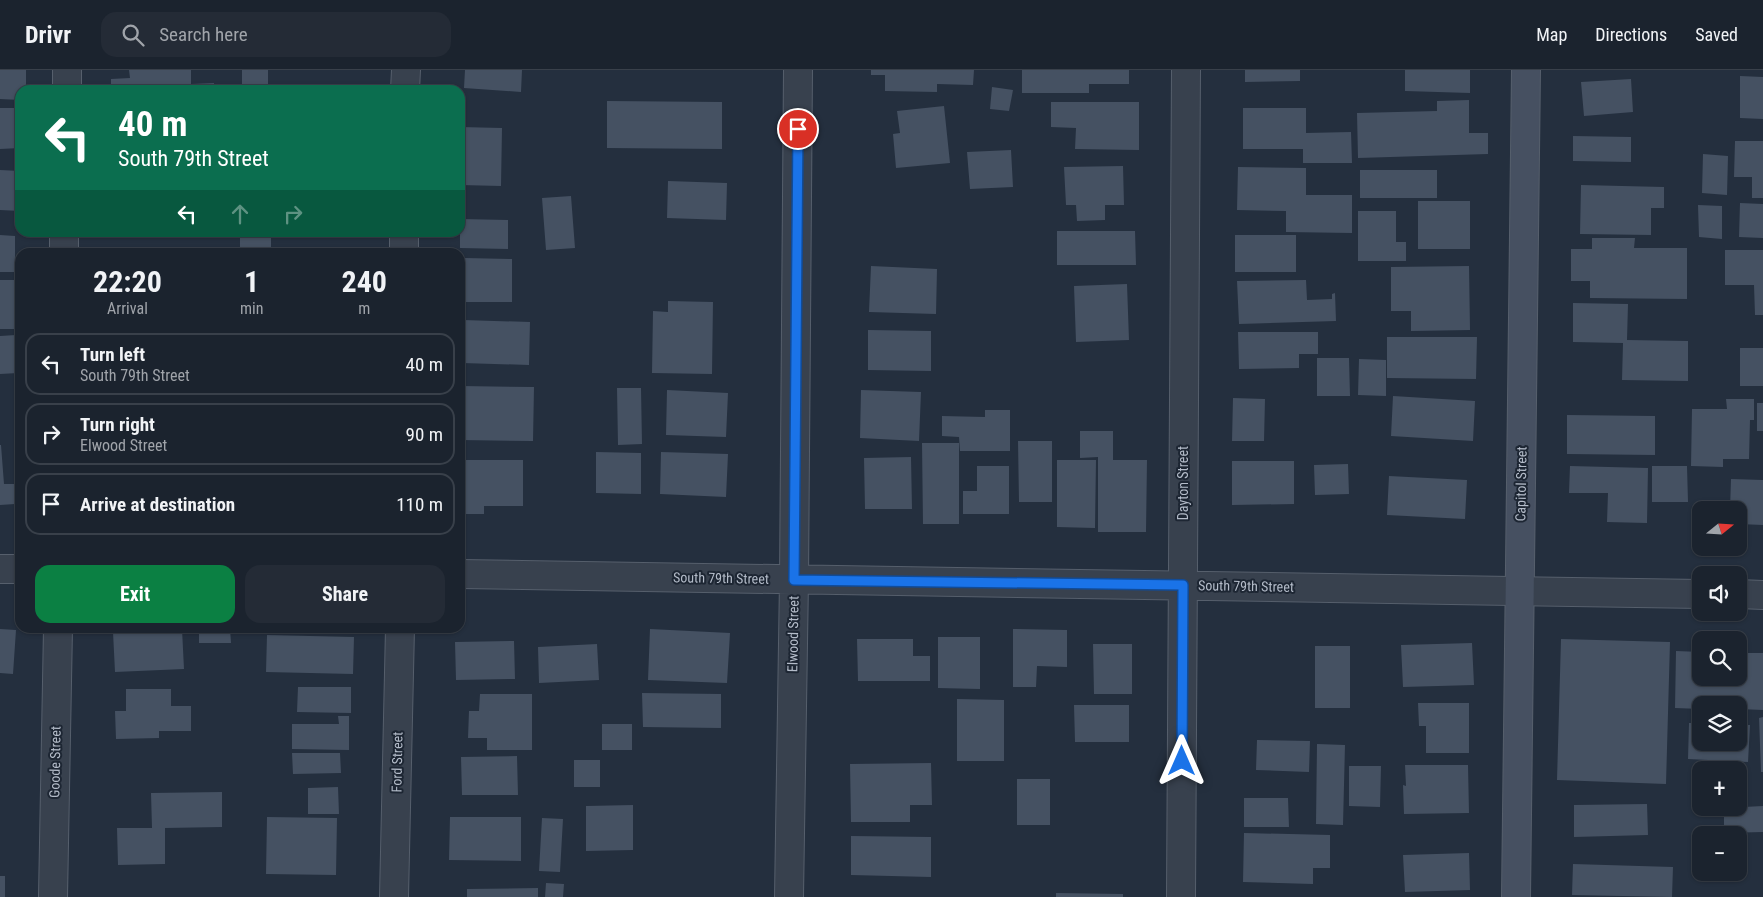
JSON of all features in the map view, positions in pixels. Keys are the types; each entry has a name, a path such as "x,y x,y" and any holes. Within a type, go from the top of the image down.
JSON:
{"street":[{"path":"66,85 67,70"},
{"path":"405,85 406,70"},
{"name":"Elwood Street","path":"789,897 794,580 798,70"},
{"name":"Dayton Street","path":"1181,897 1186,70"},
{"name":"Capitol Street","path":"1516,897 1526,70"},
{"path":"0,569 15,569"},
{"name":"South 79th Street","path":"465,574 1692,594"},
{"path":"1747,594 1763,595"},
{"name":"Goode Street","path":"53,897 58,633"},
{"name":"Ford Street","path":"394,897 400,633"}],"building":[{"path":"0,70 26,70 26,85 15,85 15,100 0,99"},
{"path":"129,70 191,70 191,84 214,83 214,85 111,85 111,79 130,78"},
{"path":"242,70 268,70 268,85 242,85"},
{"path":"465,70 522,70 521,92 465,88"},
{"path":"871,70 974,70 973,85 937,84 937,92 885,91 885,75 871,75"},
{"path":"1022,70 1129,70 1129,84 1089,84 1089,93 1022,93"},
{"path":"1245,70 1300,70 1300,81 1245,82"},
{"path":"1405,70 1470,70 1470,93 1405,91"},
{"path":"1740,76 1763,77 1763,119 1740,118"},
{"path":"1631,79 1633,112 1584,116 1581,82"},
{"path":"992,87 1013,90 1009,111 990,109"},
{"path":"1469,100 1469,133 1488,133 1488,154 1358,158 1357,113 1437,111 1437,101"},
{"path":"607,101 722,102 722,149 607,148"},
{"path":"1051,102 1139,102 1139,150 1075,149 1076,128 1051,127"},
{"path":"944,106 950,163 896,168 893,134 900,133 897,111"},
{"path":"0,108 15,108 15,148 0,149"},
{"path":"1243,108 1306,108 1306,133 1351,132 1352,163 1303,163 1303,149 1243,149"},
{"path":"465,127 502,128 501,186 465,185"},
{"path":"1573,136 1631,137 1631,162 1573,161"},
{"path":"1735,141 1763,141 1763,198 1752,198 1752,177 1734,177"},
{"path":"1011,150 1013,187 970,189 967,152"},
{"path":"1703,154 1728,156 1727,195 1702,193"},
{"path":"1123,166 1124,205 1105,205 1105,220 1077,221 1076,205 1066,205 1064,167"},
{"path":"1238,167 1306,168 1306,195 1352,195 1352,233 1286,232 1286,211 1237,210"},
{"path":"0,170 15,171 15,211 0,210"},
{"path":"1360,170 1437,170 1437,198 1360,198"},
{"path":"668,181 727,183 726,220 667,218"},
{"path":"1581,185 1664,187 1664,208 1651,208 1651,235 1580,234"},
{"path":"571,196 575,248 546,250 542,198"},
{"path":"1418,201 1470,201 1470,249 1418,249"},
{"path":"1740,203 1763,204 1763,238 1739,237"},
{"path":"1698,205 1722,206 1722,239 1699,237"},
{"path":"1358,211 1396,211 1396,242 1406,242 1406,261 1358,261"},
{"path":"465,219 508,220 508,249 460,248 460,237 465,237"},
{"path":"1057,231 1135,231 1136,265 1057,265"},
{"path":"0,235 15,236 15,272 0,272"},
{"path":"1235,235 1296,235 1296,272 1235,272"},
{"path":"240,237 271,237 271,247 240,247"},
{"path":"1592,238 1635,238 1634,248 1687,248 1687,299 1590,298 1590,281 1571,281 1571,249 1592,249"},
{"path":"1725,250 1763,250 1763,315 1755,315 1754,285 1725,285"},
{"path":"465,258 512,259 512,302 465,302"},
{"path":"871,266 937,269 936,314 869,312"},
{"path":"1469,266 1470,330 1411,331 1411,311 1391,311 1391,267"},
{"path":"0,280 15,280 15,329 0,329"},
{"path":"1306,280 1307,300 1332,299 1332,294 1335,293 1336,321 1239,324 1237,281"},
{"path":"1127,284 1129,340 1076,342 1074,286"},
{"path":"668,301 713,302 712,374 652,373 653,311 668,312"},
{"path":"1573,303 1628,304 1627,340 1688,341 1688,381 1622,380 1623,343 1573,342"},
{"path":"465,320 530,322 529,365 465,363"},
{"path":"868,330 931,331 931,371 868,370"},
{"path":"1238,332 1318,332 1318,354 1299,354 1299,368 1239,369"},
{"path":"15,335 15,373 0,374 0,336"},
{"path":"1387,337 1477,337 1476,379 1387,378"},
{"path":"1740,348 1763,348 1763,386 1740,386"},
{"path":"1317,358 1349,358 1350,396 1317,396"},
{"path":"1359,359 1386,360 1386,396 1358,395"},
{"path":"465,386 534,387 533,441 465,440"},
{"path":"617,388 641,388 642,444 618,445"},
{"path":"667,390 728,393 726,437 666,435"},
{"path":"861,390 921,392 919,441 860,438"},
{"path":"1393,396 1475,401 1473,441 1391,436"},
{"path":"1233,398 1265,399 1264,441 1232,441"},
{"path":"1726,399 1754,399 1754,420 1750,420 1749,459 1723,459 1723,467 1691,466 1692,409 1727,409"},
{"path":"1757,403 1763,403 1763,431 1757,431"},
{"path":"985,410 1010,410 1010,451 960,451 959,437 942,436 942,416 985,417"},
{"path":"1567,415 1655,416 1655,455 1567,454"},
{"path":"1080,431 1113,431 1113,460 1147,460 1146,532 1098,532 1098,457 1080,458"},
{"path":"1018,441 1052,441 1052,502 1019,502"},
{"path":"922,443 959,443 959,524 923,524"},
{"path":"0,445 4,484 14,484 15,504 0,505"},
{"path":"596,452 641,453 641,494 596,493"},
{"path":"661,452 728,454 726,497 660,494"},
{"path":"911,457 912,509 865,509 864,458"},
{"path":"465,460 523,460 523,506 484,506 484,514 465,514"},
{"path":"1057,460 1096,460 1095,528 1057,527"},
{"path":"1232,461 1294,461 1294,504 1232,505"},
{"path":"1348,464 1349,494 1315,495 1314,465"},
{"path":"977,466 1009,466 1009,514 963,514 963,491 977,491"},
{"path":"1570,466 1648,468 1647,523 1607,522 1608,493 1569,493"},
{"path":"1652,466 1687,466 1688,502 1652,502"},
{"path":"1389,476 1467,480 1465,519 1387,515"},
{"path":"1731,479 1763,480 1763,525 1748,524 1748,501 1730,501"},
{"path":"0,629 15,630 13,674 0,673"},
{"path":"650,629 730,633 727,683 648,680"},
{"path":"1013,629 1067,630 1067,667 1037,666 1036,687 1013,687"},
{"path":"113,633 182,633 184,669 115,672"},
{"path":"199,633 230,633 231,643 199,643"},
{"path":"267,635 354,637 353,674 266,672"},
{"path":"938,637 980,637 980,689 938,688"},
{"path":"857,639 913,639 913,656 930,656 930,681 858,681"},
{"path":"1561,639 1670,642 1666,784 1557,780"},
{"path":"514,641 515,679 456,680 455,642"},
{"path":"1472,643 1474,685 1403,687 1401,645"},
{"path":"597,644 599,680 539,683 538,647"},
{"path":"1093,644 1132,644 1132,694 1094,694"},
{"path":"1315,646 1350,646 1350,708 1315,708"},
{"path":"1676,651 1692,652 1692,686 1747,686 1747,653 1763,653 1763,710 1747,709 1747,696 1692,696 1692,709 1675,708"},
{"path":"298,687 351,687 351,713 297,712"},
{"path":"126,689 171,689 171,706 191,706 191,731 159,731 159,738 116,739 115,711 126,711"},
{"path":"642,693 721,694 721,728 643,727"},
{"path":"480,694 532,694 532,750 487,750 487,738 468,738 469,711 479,711"},
{"path":"957,699 1004,700 1004,761 957,761"},
{"path":"1418,703 1469,703 1469,753 1426,753 1426,726 1419,726"},
{"path":"1074,705 1129,705 1129,742 1075,742"},
{"path":"338,716 349,716 349,750 292,749 292,724 339,724"},
{"path":"1763,717 1763,772 1761,772 1759,718"},
{"path":"1689,723 1692,723 1692,751 1747,751 1747,725 1750,725 1748,762 1688,759"},
{"path":"602,724 632,724 632,750 602,750"},
{"path":"1257,740 1310,741 1309,772 1256,770"},
{"path":"1317,744 1345,745 1343,825 1316,824"},
{"path":"292,753 340,753 341,773 293,774"},
{"path":"517,756 518,795 462,795 461,757"},
{"path":"574,760 600,760 600,787 574,787"},
{"path":"931,763 932,805 910,805 910,822 851,822 850,764"},
{"path":"1405,765 1468,765 1469,813 1404,814 1403,785 1406,786"},
{"path":"1349,766 1381,766 1380,807 1349,806"},
{"path":"1017,779 1050,779 1050,825 1017,825"},
{"path":"338,787 339,814 308,814 308,788"},
{"path":"222,792 222,827 165,828 165,864 118,865 117,828 152,828 151,793"},
{"path":"1244,798 1288,798 1289,827 1244,827"},
{"path":"1647,804 1648,835 1574,837 1574,805"},
{"path":"633,805 633,850 586,851 586,806"},
{"path":"1763,806 1763,832 1747,832 1747,826 1724,826 1724,816 1747,816 1747,807"},
{"path":"267,817 337,818 336,875 266,874"},
{"path":"450,817 521,817 521,861 449,860"},
{"path":"542,818 563,819 560,872 539,871"},
{"path":"1244,833 1330,835 1330,868 1313,868 1313,884 1243,882"},
{"path":"851,836 931,837 931,877 851,875"},
{"path":"1469,853 1470,890 1405,892 1403,855"},
{"path":"1573,864 1673,867 1672,897 1572,895"},
{"path":"0,876 5,876 5,897 0,897"},
{"path":"546,883 564,884 563,897 545,897"},
{"path":"538,888 538,897 467,897 467,889"},
{"path":"1056,893 1123,894 1123,897 1056,897"}],"route":[{"path":"798,129 794,580 1183,585 1182,761"}]}
